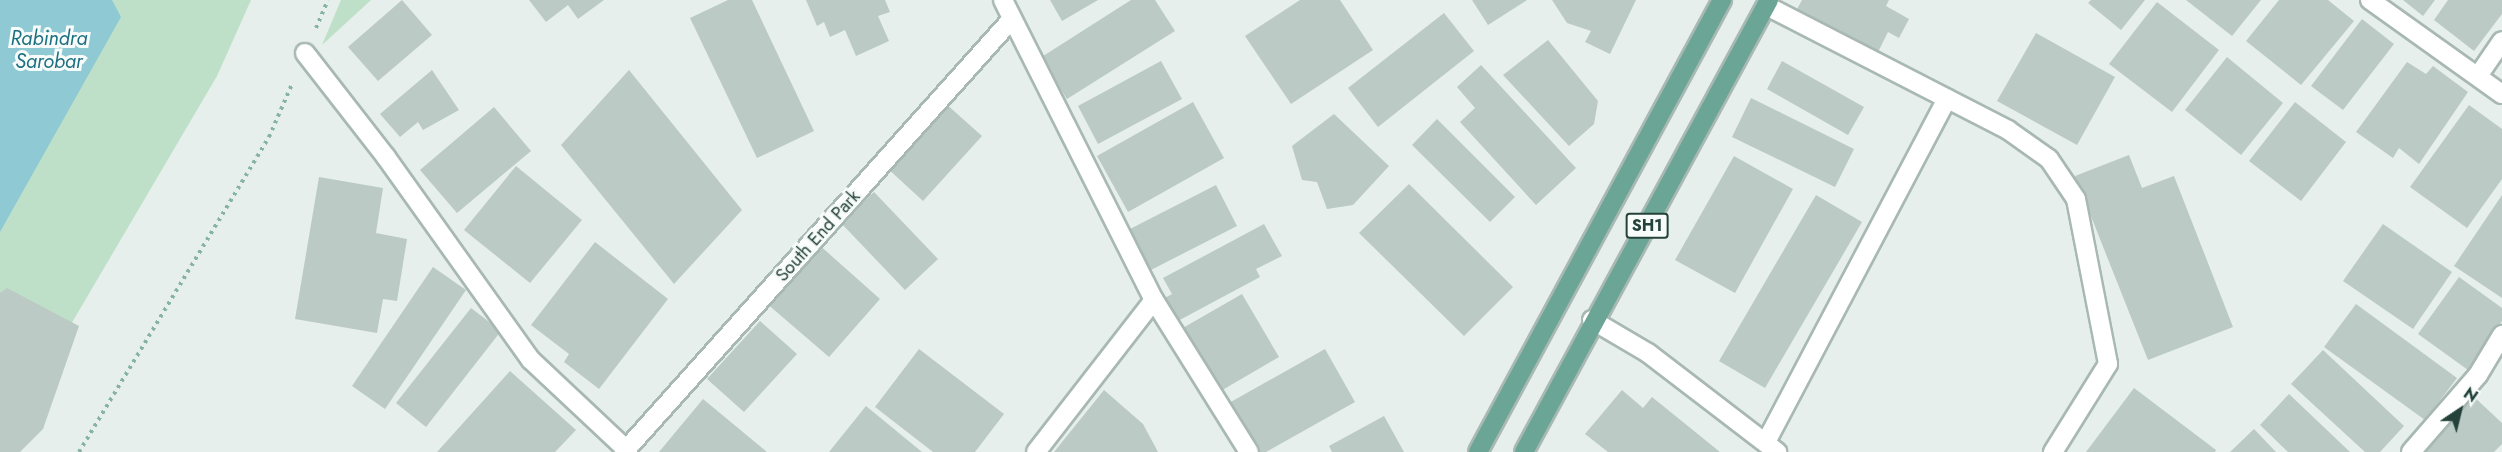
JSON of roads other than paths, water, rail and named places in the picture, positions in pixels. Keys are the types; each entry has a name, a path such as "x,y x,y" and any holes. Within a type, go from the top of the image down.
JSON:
{"main road":[{"name":"SH1","path":"1478,452 1722,0"},
{"name":"SH1","path":"1524,452 1592,320 1768,3"}],"street":[{"path":"1003,0 1154,300 1249,452"},
{"path":"2370,0 2502,94"},
{"path":"1768,3 2008,130 2049,159 2076,199 2108,364 2053,452"},
{"name":"South End Park","path":"626,451 1012,19"},
{"path":"2478,76 2502,41"},
{"path":"305,52 386,157 531,360 626,451"},
{"path":"1592,320 1648,352 1772,447 1947,99"},
{"path":"1036,452 1154,300"},
{"path":"2411,452 2478,375 2502,335"}],"water":[{"name":"Rabindra Sarobar","path":"0,0 112,0 121,17 0,232"}]}
